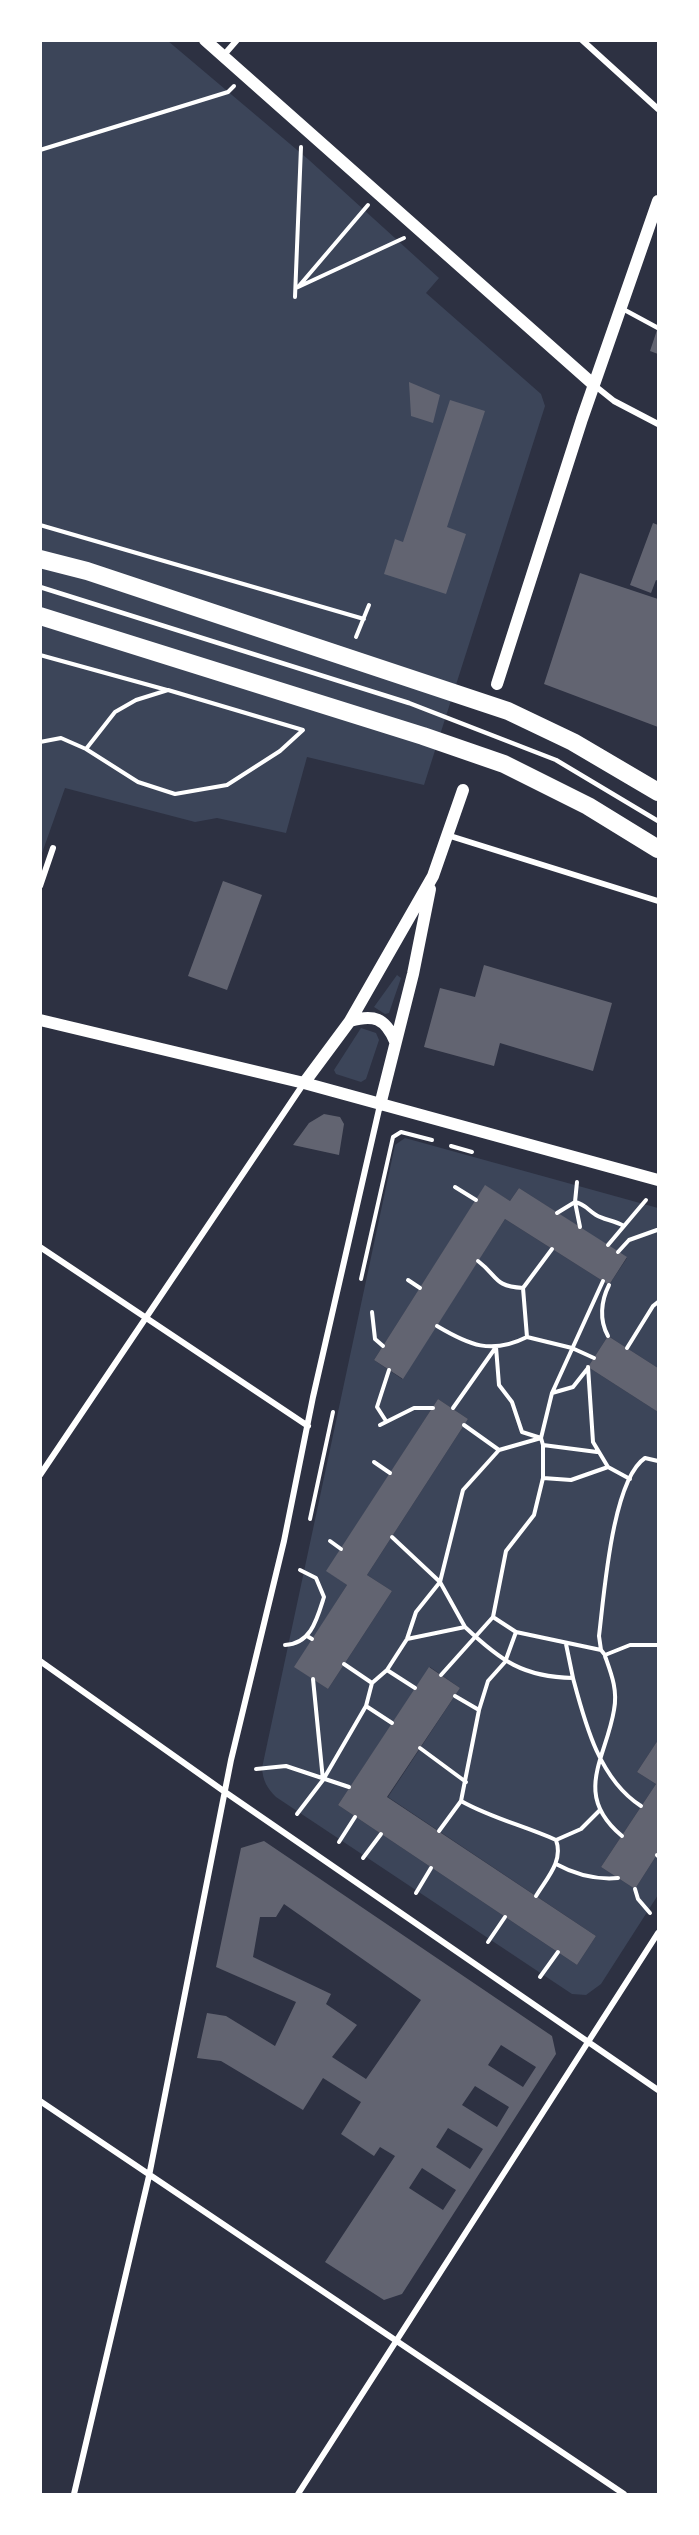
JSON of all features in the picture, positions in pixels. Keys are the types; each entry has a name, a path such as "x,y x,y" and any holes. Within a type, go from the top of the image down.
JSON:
{"highway":[{"path":"40,559 87,571 508,711 573,742 658,792"},
{"path":"40,616 423,736 504,764 588,806 658,849"}],"main road":[{"path":"205,40 594,385"},
{"path":"497,684 594,385 658,201"},
{"path":"380,1105 413,974 433,876 463,790"},
{"path":"303,1083 350,1021 433,876"},
{"path":"350,1021 365,1016 379,1019 390,1028 395,1041"},
{"path":"40,1020 303,1083 658,1180"}],"street":[{"path":"223,56 237,40"},
{"path":"582,40 658,109"},
{"path":"594,385 614,401 658,423"},
{"path":"447,835 658,901"},
{"path":"40,886 53,848"},
{"path":"40,1475 303,1083"},
{"path":"74,2494 150,2176 225,1792 380,1105"},
{"path":"40,1247 308,1426"},
{"path":"40,1661 225,1792 658,2090"},
{"path":"298,2494 658,1933"},
{"path":"40,2101 624,2494"}],"lane":[{"path":"621,308 658,328"},
{"path":"40,587 419,707 556,760 658,821"}],"path":[{"path":"40,150 228,92 245,75"},
{"path":"295,297 302,153 299,122"},
{"path":"296,288 379,192"},
{"path":"296,288 421,230"},
{"path":"40,525 364,619"},
{"path":"356,637 369,605"},
{"path":"40,655 303,730 280,751 227,784 175,794 138,782 86,748 61,738 40,742"},
{"path":"86,748 115,712 136,700 168,690"},
{"path":"362,1279 393,1137 401,1132 432,1140"},
{"path":"451,1146 472,1152"},
{"path":"577,1182 575,1202 580,1227"},
{"path":"455,1187 476,1200"},
{"path":"608,1245 646,1200"},
{"path":"558,1213 575,1202 583,1204 598,1216 612,1219 624,1226"},
{"path":"618,1252 629,1240 657,1230"},
{"path":"527,1337 523,1288 552,1249"},
{"path":"478,1261 491,1271 498,1282 505,1287 523,1288"},
{"path":"408,1281 420,1288"},
{"path":"441,1675 493,1617 506,1551 534,1515 543,1478 541,1438 552,1393 603,1281"},
{"path":"608,1336 604,1328 602,1308 609,1286"},
{"path":"627,1348 658,1301"},
{"path":"372,1312 375,1339 383,1346"},
{"path":"437,1326 467,1344 496,1347 527,1337 572,1348 594,1358"},
{"path":"453,1408 496,1347"},
{"path":"496,1347 499,1384 512,1402 522,1432 541,1438"},
{"path":"552,1393 573,1387 588,1368 593,1442 608,1467 630,1479"},
{"path":"386,1421 377,1407 389,1370"},
{"path":"380,1425 414,1408 433,1408"},
{"path":"310,1519 333,1412"},
{"path":"464,1425 499,1450"},
{"path":"297,1814 322,1780 366,1706 372,1683 387,1670 407,1639 416,1612 440,1582 463,1490 499,1450 541,1438"},
{"path":"543,1445 597,1452"},
{"path":"622,1836 600,1810 593,1791 600,1754 614,1710 615,1695 599,1636 612,1532 636,1463 645,1458 658,1461"},
{"path":"374,1462 390,1473"},
{"path":"543,1478 571,1480 608,1467"},
{"path":"392,1537 440,1582 465,1627 505,1662 546,1677 573,1677"},
{"path":"330,1541 341,1549"},
{"path":"285,1646 297,1645 307,1636 324,1597 316,1578 300,1570"},
{"path":"493,1617 516,1632 601,1650"},
{"path":"407,1639 465,1627"},
{"path":"439,1831 461,1801 478,1710 488,1681 505,1662 516,1632"},
{"path":"307,1636 312,1640"},
{"path":"566,1644 585,1724 610,1776 629,1798 641,1806"},
{"path":"605,1655 630,1645 658,1644"},
{"path":"344,1664 372,1683"},
{"path":"387,1670 415,1688"},
{"path":"313,1679 322,1780"},
{"path":"455,1696 478,1710"},
{"path":"366,1706 392,1723"},
{"path":"420,1748 466,1782"},
{"path":"256,1769 286,1766 322,1780 349,1787"},
{"path":"461,1801 479,1811 525,1826 556,1840 581,1829 600,1810"},
{"path":"339,1842 355,1817"},
{"path":"363,1858 381,1834"},
{"path":"536,1896 556,1864 558,1857 556,1840"},
{"path":"556,1864 572,1872 601,1879 618,1878"},
{"path":"416,1893 431,1868"},
{"path":"635,1889 639,1899 650,1913"},
{"path":"488,1942 505,1917"},
{"path":"540,1977 558,1952"}],"shaded area":[{"path":"41,41 168,41 309,160 439,278 426,293 541,394 545,406 424,785 307,757 286,833 217,818 195,822 65,788 41,856"},
{"path":"397,975 401,978 389,1013 385,1014 374,1007"},
{"path":"361,1028 376,1033 379,1040 366,1079 361,1082 336,1074 334,1070"},
{"path":"405,1138 658,1208 658,1368 608,1336 588,1367 658,1412 658,1740 637,1772 656,1784 601,1867 635,1889 658,1853 658,1895 601,1984 586,1995 572,1994 276,1797 263,1777 262,1768 395,1145","holes":["485,1186 510,1201 519,1188 627,1258 609,1285 505,1219 402,1379 374,1360","438,1399 468,1419 367,1575 392,1591 328,1689 295,1667 347,1585 327,1571","430,1667 460,1688 388,1797 596,1936 577,1965 338,1805"]}],"building":[{"path":"658,327 658,354 650,351"},
{"path":"409,382 440,395 433,423 411,416"},
{"path":"450,400 485,411 447,527 466,534 446,594 384,574 395,539 403,542"},
{"path":"653,523 658,525 658,581 656,580 651,593 630,585"},
{"path":"580,573 658,599 658,727 544,684"},
{"path":"223,881 262,895 227,990 188,976"},
{"path":"484,965 612,1003 593,1071 500,1043 494,1066 424,1047 440,988 475,997"},
{"path":"324,1114 340,1117 344,1124 339,1155 293,1145 309,1123"},
{"path":"485,1185 510,1201 519,1188 627,1257 609,1285 505,1219 403,1379 374,1360"},
{"path":"608,1336 658,1368 658,1412 588,1367"},
{"path":"438,1399 468,1419 367,1575 392,1591 328,1689 294,1667 347,1585 326,1571"},
{"path":"429,1667 460,1688 387,1797 596,1936 577,1965 338,1805"},
{"path":"658,1740 658,1853 635,1889 601,1867 656,1784 637,1772"},
{"path":"264,1841 552,2036 556,2054 402,2294 384,2300 325,2262 395,2156 380,2147 374,2156 341,2134 361,2102 323,2078 303,2110 221,2061 197,2058 207,2013 226,2016 275,2046 296,2002 216,1967 241,1848","holes":["284,1904 421,2000 366,2079 332,2057 357,2025 326,2004 331,1994 253,1957 260,1917 276,1917","501,2045 536,2067 523,2087 488,2065","475,2086 509,2107 497,2127 462,2105","448,2128 483,2149 470,2169 436,2147","422,2168 456,2190 443,2210 409,2188"]}]}
